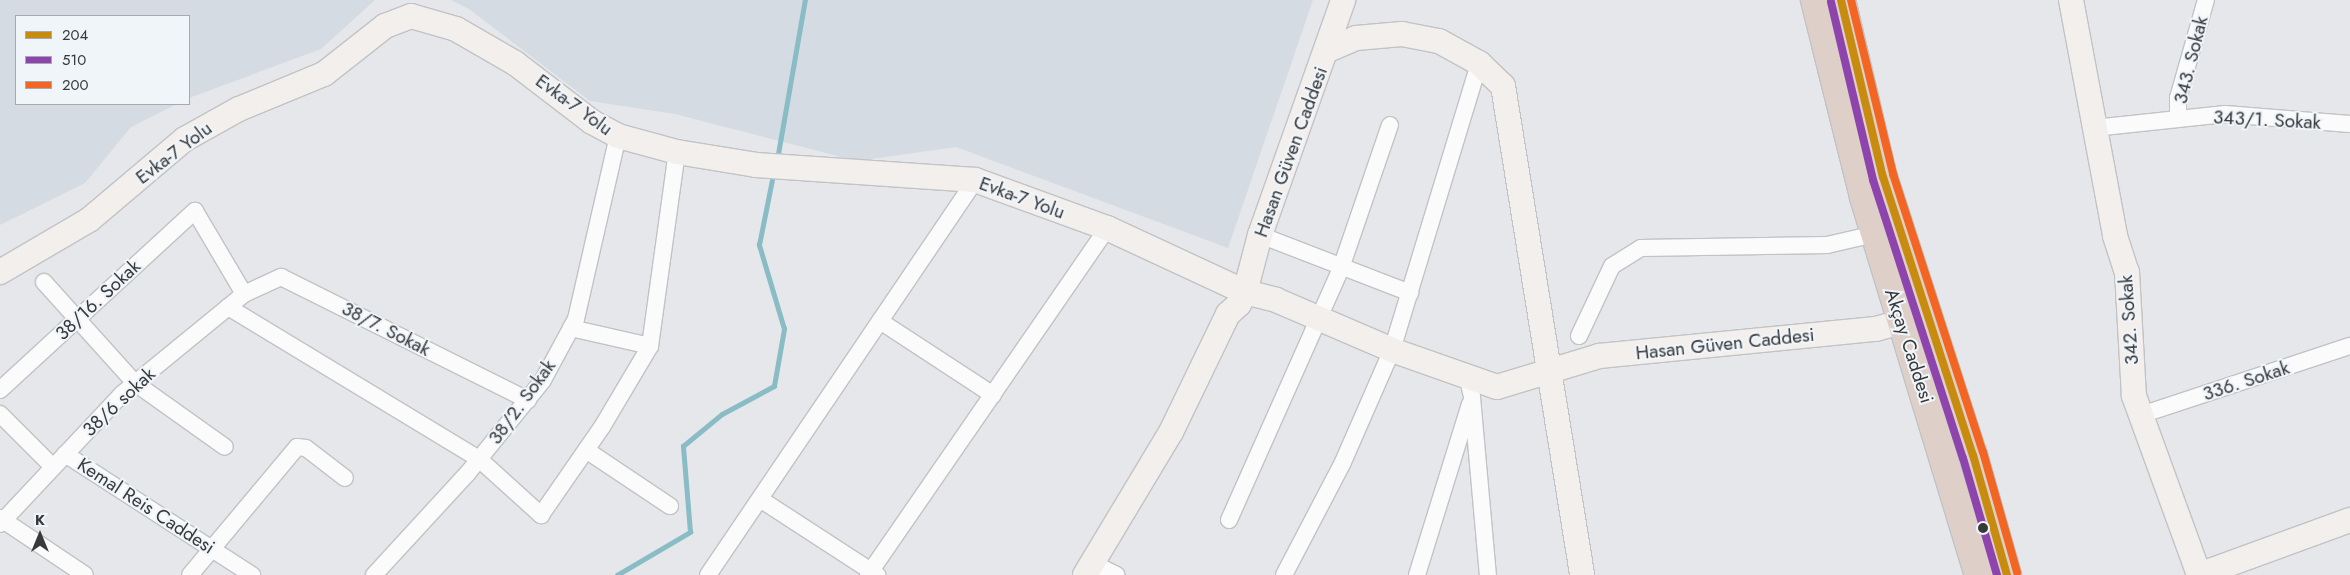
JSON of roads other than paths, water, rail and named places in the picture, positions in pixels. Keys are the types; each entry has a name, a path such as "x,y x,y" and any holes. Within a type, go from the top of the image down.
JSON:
{"highway":[{"name":"Akçay Caddesi","path":"1815,0 1875,234 1900,322 1979,575"},
{"name":"Akçay Caddesi","path":"1841,0 1883,177 1973,455 2007,575"}],"street":[{"name":"Hasan Güven Caddesi","path":"1093,565 1114,546 1188,431 1243,317 1242,298 1260,235 1328,50 1343,0"},
{"name":"342. Sokak","path":"2071,0 2115,236 2127,272 2134,396 2199,575"},
{"name":"343. Sokak","path":"2178,119 2178,98 2206,0"},
{"name":"Evka-7 Yolu","path":"0,272 90,220 185,139 239,109 324,74 396,20 425,17 456,29 515,63 592,122 618,136 676,152 756,165 975,180 1107,228 1242,298 1276,300 1318,320 1392,350"},
{"path":"1328,50 1356,38 1402,34 1439,41 1479,62 1503,86 1552,373 1582,575"},
{"path":"1284,575 1343,462 1392,350 1479,62"},
{"name":"343/1. Sokak","path":"2094,128 2225,114 2350,124"},
{"path":"1228,520 1340,268 1390,125"},
{"name":"38/2. Sokak","path":"374,575 479,459 528,400 571,328 618,136"},
{"path":"228,307 479,459 541,515 586,450 650,346 676,152"},
{"path":"708,575 975,180"},
{"name":"38/16. Sokak","path":"0,390 195,211 244,294"},
{"path":"760,499 872,574 1107,228"},
{"path":"1579,336 1612,266 1641,248 1656,245 1827,245 1875,234"},
{"path":"1260,235 1340,268 1410,293"},
{"name":"38/7. Sokak","path":"244,294 281,277 528,400"},
{"path":"44,282 135,383 225,447"},
{"name":"38/6 sokak","path":"1,520 135,383 244,294"},
{"path":"880,321 993,395"},
{"name":"Hasan Güven Caddesi","path":"1392,350 1470,386 1497,386 1552,373 1599,356 1876,329 1900,322"},
{"path":"571,328 650,346"},
{"name":"336. Sokak","path":"2141,415 2350,346"},
{"path":"1417,575 1470,386"},
{"path":"1470,386 1488,575"},
{"path":"0,414 53,467"},
{"path":"190,575 210,547 297,447 306,448 346,478"},
{"path":"586,450 670,506"},
{"name":"Kemal Reis Caddesi","path":"65,454 252,575"},
{"path":"1,520 85,575"},
{"path":"2199,575 2350,520"},
{"path":"1093,565 1117,575"}],"waterway":[{"path":"778,154 805,0"},
{"path":"617,575 690,532 683,446 722,414 774,386 784,329 759,245 772,180"}]}
